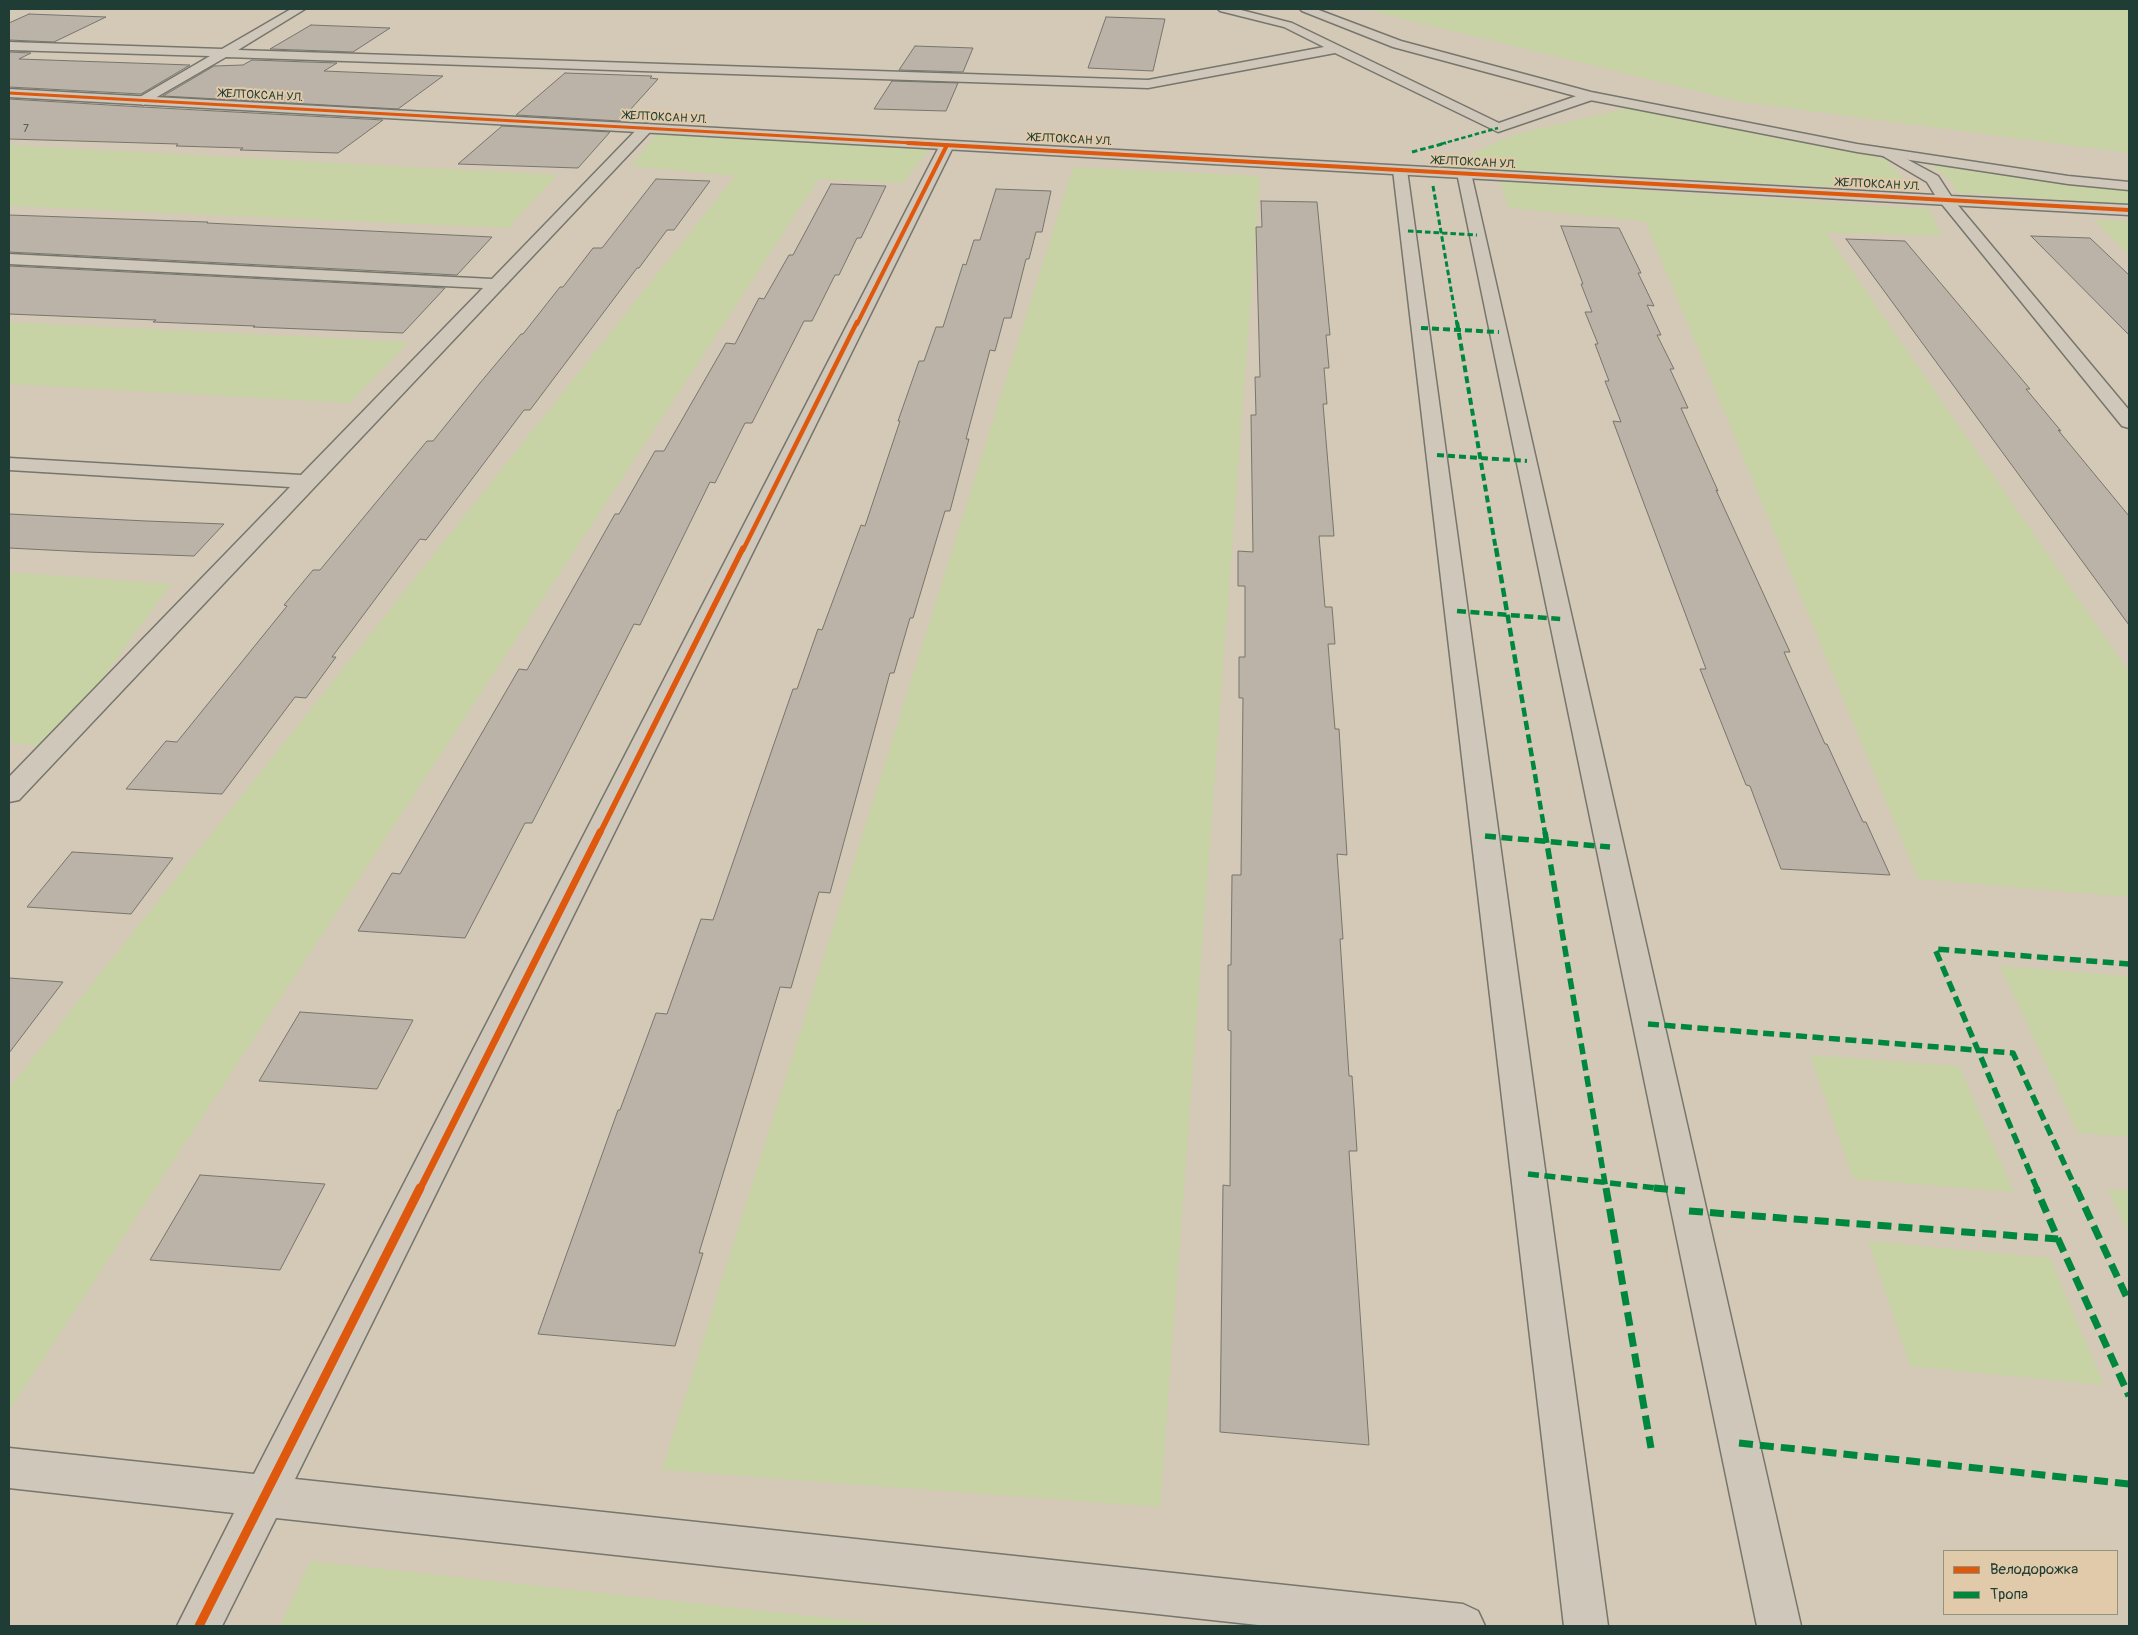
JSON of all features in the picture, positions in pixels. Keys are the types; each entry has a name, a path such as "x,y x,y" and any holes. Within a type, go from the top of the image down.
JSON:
{"street":[{"path":"143,101 299,9"},
{"path":"1224,9 1288,25 1498,128 1590,96"},
{"path":"1306,9 1397,44 1590,96 1888,153 2068,180 2129,186"},
{"path":"9,46 1148,84 1335,49"},
{"name":"ЖЕЛТОКСАН УЛ.","path":"9,93 2129,210"},
{"path":"9,793 646,128"},
{"path":"199,1626 947,145"},
{"path":"1888,153 1933,178 1946,200 2129,422"},
{"path":"1400,170 1586,1626"},
{"path":"1464,173 1779,1626"},
{"path":"9,259 497,284"},
{"path":"9,464 307,482"},
{"path":"9,1468 1463,1626"}],"green space":[{"path":"1363,9 2129,9 2129,153 1742,102"},
{"path":"1627,108 1885,159 1915,191 1440,167 1514,135"},
{"path":"657,134 930,148 903,183 819,179 9,1411 9,1088 735,176 631,166"},
{"path":"9,145 557,175 508,228 9,206"},
{"path":"1931,165 2066,185 2129,191 2129,204 1957,193 1949,179"},
{"path":"1073,167 1260,176 1160,1507 662,1470"},
{"path":"1500,181 1929,209 1942,236 1826,233 2129,672 2129,897 1918,879 1645,221 1509,208"},
{"path":"2094,220 2129,221 2129,255"},
{"path":"9,322 409,342 350,403 9,384"},
{"path":"9,572 171,584 52,748 9,742"},
{"path":"2000,966 2127,976 2129,980 2129,1137 2078,1133"},
{"path":"1810,1055 1959,1066 2014,1192 1853,1179"},
{"path":"2108,1189 2129,1191 2129,1234"},
{"path":"1868,1241 2050,1258 2104,1385 1910,1366"},
{"path":"310,1561 902,1626 280,1626"}],"building":[{"path":"29,14 106,17 54,42 9,40 9,23"},
{"path":"1106,17 1165,19 1153,71 1088,68"},
{"path":"311,25 390,28 353,52 270,49"},
{"path":"915,46 973,48 963,72 899,70"},
{"path":"9,52 31,53 19,59 190,65 141,94 9,87"},
{"path":"252,60 337,63 324,71 443,76 398,109 163,96 214,66 243,65"},
{"path":"565,73 652,76 650,78 658,79 620,121 516,115"},
{"path":"892,81 958,83 946,111 874,109"},
{"path":"9,99 383,120 338,153 176,146 178,144 9,139"},
{"path":"502,126 610,132 578,168 458,164"},
{"path":"656,179 710,181 674,230 667,230 639,268 637,268 530,410 524,410 426,540 420,539 332,657 336,657 306,698 295,697 222,794 126,789 166,741 177,742 287,606 284,605 313,570 320,570 427,441 433,441 560,287 563,287 593,248 602,248"},
{"path":"831,184 886,186 861,238 857,238 839,275 835,275 812,321 804,321 752,423 745,423 715,483 710,482 640,625 634,624 532,823 525,823 465,938 358,931 392,873 400,874 519,669 527,670 615,514 619,514 655,451 664,451 726,343 735,344 759,298 764,299 789,255 793,255"},
{"path":"996,189 1051,191 1042,232 1036,232 1029,259 1026,259 1011,318 1004,318 995,351 990,350 966,439 969,439 950,511 945,511 913,618 910,618 894,673 890,673 830,893 819,892 791,988 780,987 699,1253 703,1253 675,1346 538,1334 618,1110 620,1110 656,1013 667,1014 701,919 713,920 793,689 797,689 818,629 822,630 861,525 865,526 919,361 924,361 936,327 943,327 963,264 966,265 974,240 980,240"},
{"path":"1261,201 1317,202 1330,335 1326,335 1329,368 1324,368 1327,404 1323,404 1334,536 1319,536 1325,607 1332,607 1335,644 1328,644 1335,729 1339,729 1347,855 1337,854 1343,939 1340,939 1349,1076 1352,1076 1357,1151 1349,1151 1369,1445 1220,1432 1223,1185 1230,1186 1231,1031 1228,1030 1228,965 1231,965 1232,875 1241,875 1243,698 1239,698 1239,657 1245,657 1245,586 1238,586 1238,551 1253,552 1251,415 1256,415 1255,377 1260,377 1256,227 1262,227"},
{"path":"9,215 208,222 492,237 457,275 9,252"},
{"path":"1561,226 1619,228 1641,273 1638,273 1654,306 1647,305 1661,335 1657,335 1674,369 1670,369 1688,408 1681,408 1790,652 1784,652 1825,744 1827,744 1863,822 1866,822 1890,875 1781,869 1750,786 1746,785 1700,669 1706,669 1613,421 1621,422 1605,381 1609,381 1595,344 1598,344 1585,312 1592,312"},
{"path":"2031,236 2090,238 2129,275 2129,335"},
{"path":"1846,239 1905,241 2030,389 2026,389 2129,516 2129,625"},
{"path":"9,266 445,288 403,333 153,322 156,320 9,314"},
{"path":"9,514 224,524 194,556 87,552 9,548"},
{"path":"72,852 173,858 131,914 27,907"},
{"path":"9,978 63,982 9,1053"},
{"path":"300,1012 413,1020 377,1089 259,1081"},
{"path":"200,1175 325,1184 280,1270 150,1260"}],"marked path":[{"path":"1412,152 1498,128"},
{"path":"1433,186 1651,1448"},
{"path":"1408,231 1477,235"},
{"path":"1421,328 1499,332"},
{"path":"1437,455 1527,461"},
{"path":"1457,611 1561,619"},
{"path":"1485,836 1610,847"},
{"path":"1689,1211 2058,1239 1935,949 2129,964"},
{"path":"1648,1024 2013,1053 2129,1302"},
{"path":"1528,1174 1685,1191"},
{"path":"2058,1239 2129,1396"},
{"path":"1739,1443 2129,1484"}],"cycle path":[{"path":"9,93 2129,210"},
{"path":"199,1626 947,145"}]}
